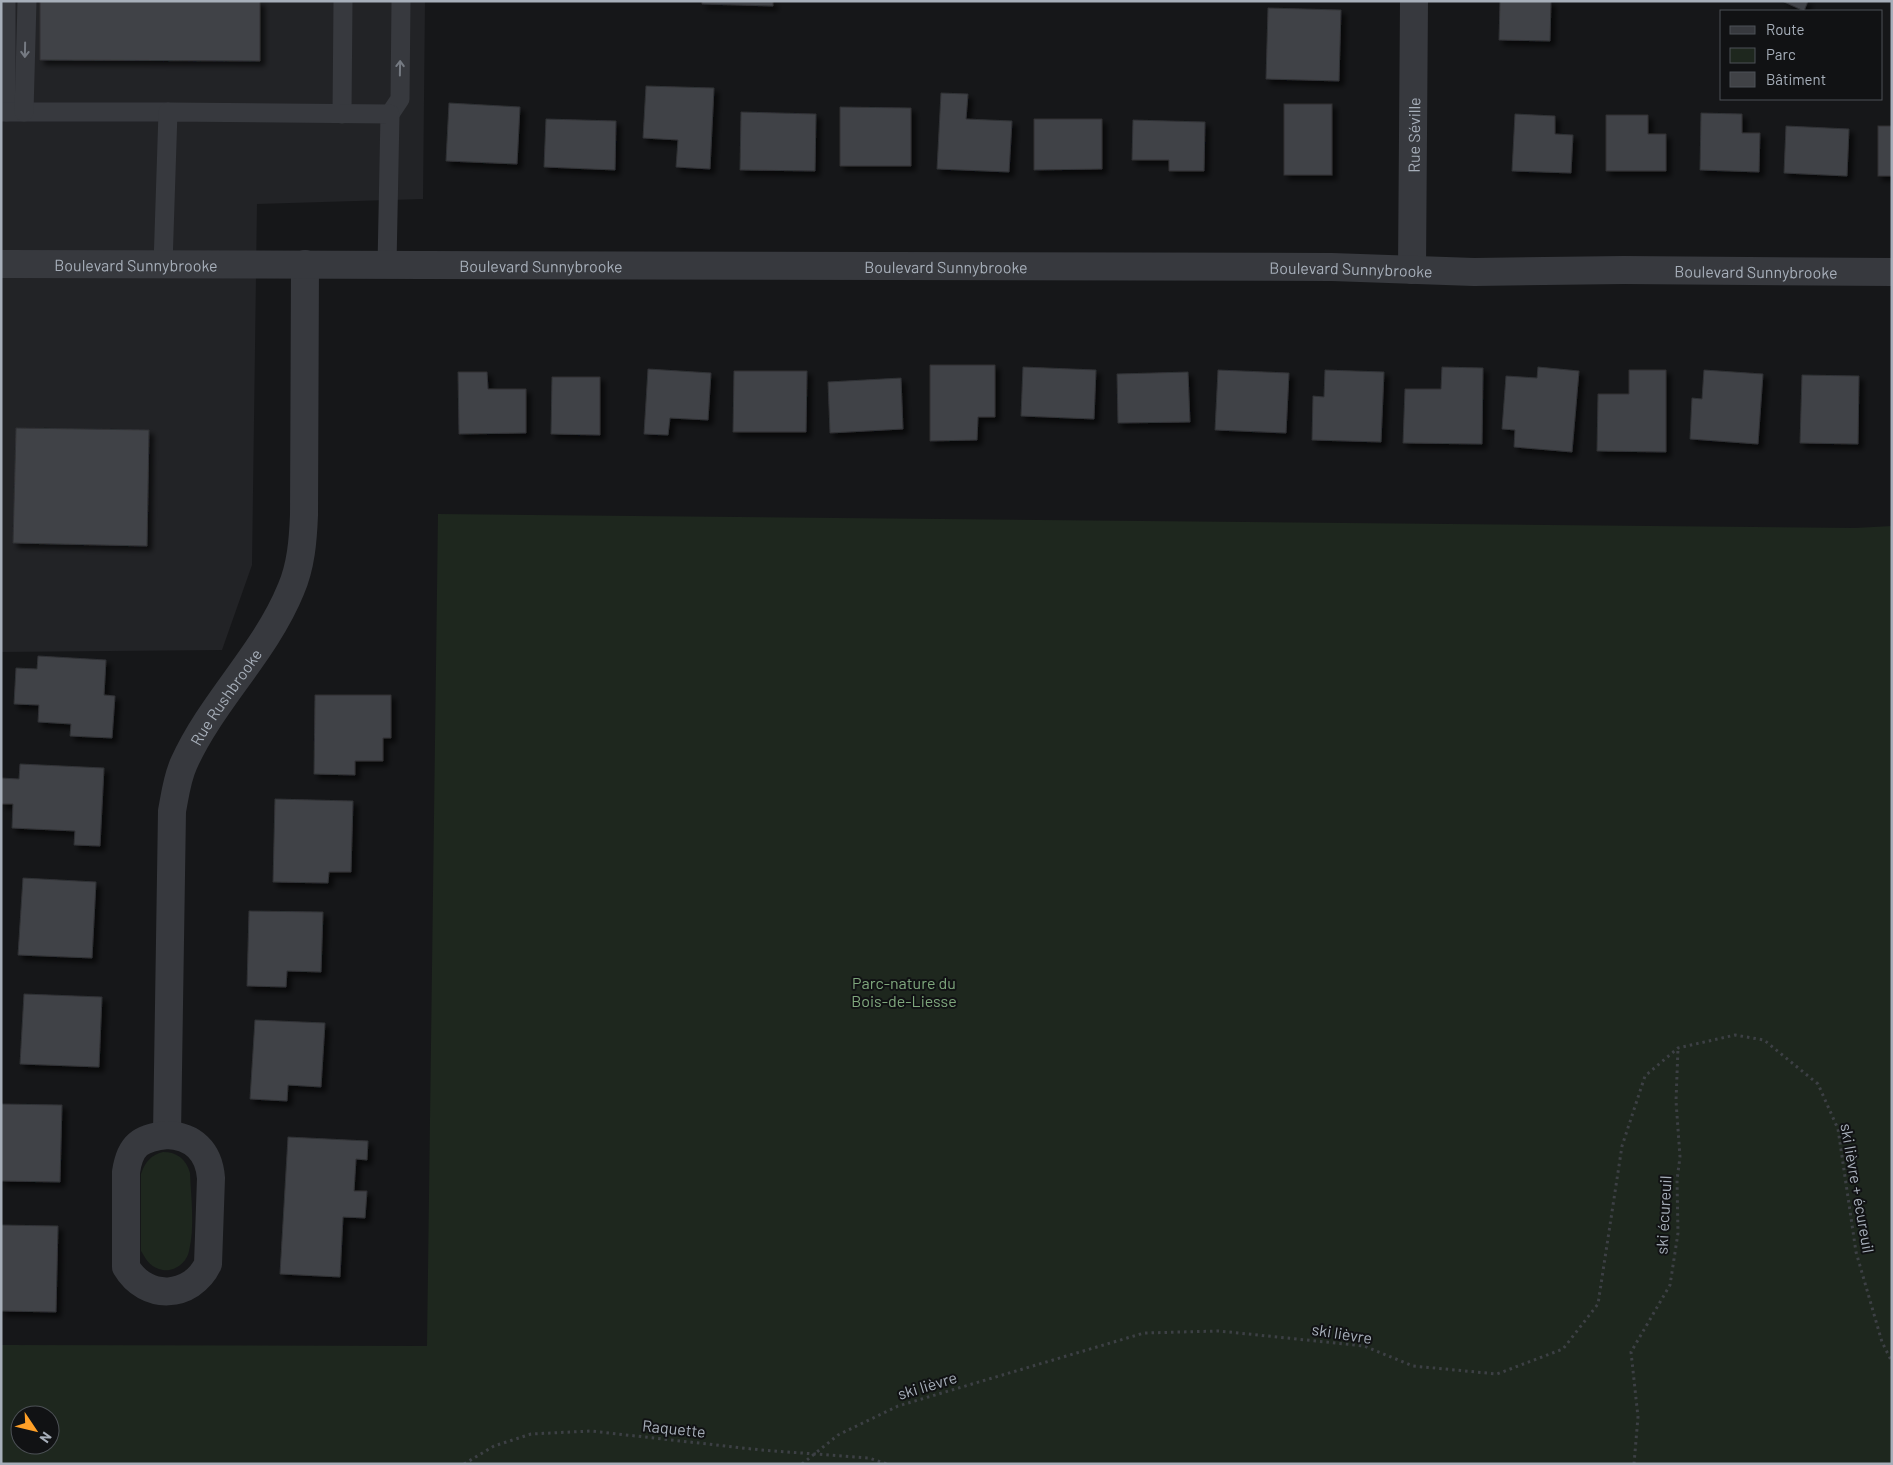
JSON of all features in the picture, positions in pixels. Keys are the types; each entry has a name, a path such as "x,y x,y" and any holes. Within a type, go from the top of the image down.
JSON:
{"street":[{"name":"Rue Séville","path":"1412,270 1414,1"},
{"name":"Boulevard Sunnybrooke","path":"1,264 1332,268 1474,272 1624,270 1892,272"},
{"name":"Rue Rushbrooke","path":"167,1134 170,836 172,811 183,765 218,706 269,633 292,588 298,566 302,546 304,515 305,264"},
{"path":"167,1134 183,1136 200,1148 210,1167 211,1178 208,1264 203,1274 195,1282 177,1291 164,1291 141,1285 132,1278 126,1267 126,1172 128,1159 132,1150 139,1142 146,1138 167,1134"}],"lane":[{"path":"6,1 10,112"},
{"path":"10,112 27,1"},
{"path":"342,114 343,1"},
{"path":"387,265 390,114 400,99 401,1"},
{"path":"10,112 390,114"},
{"path":"163,265 168,112"}],"path":[{"name":"ski lièvre + écureuil","path":"1678,1048 1735,1035 1764,1040 1818,1084 1838,1129 1856,1252 1882,1342 1892,1362"},
{"name":"ski lièvre","path":"802,1464 838,1435 898,1406 1144,1333 1219,1331 1364,1346 1413,1366 1497,1374 1563,1349 1598,1304 1622,1146 1645,1076 1678,1048"},
{"name":"ski écureuil","path":"1634,1464 1638,1417 1631,1352 1670,1285 1678,1233 1676,1204 1680,1157 1676,1101 1678,1048"},
{"name":"Raquette","path":"464,1464 494,1446 531,1434 591,1431 869,1458 887,1464"}],"shaded area":[{"path":"1,1 425,1 423,199 257,204 252,565 222,650 1,652"}],"green space":[{"name":"Parc-nature du Bois-de-Liesse","path":"438,514 1855,528 1892,526 1892,1464 1,1464 1,1345 427,1346"},
{"path":"163,1152 177,1155 188,1168 190,1173 192,1212 192,1232 188,1255 176,1268 167,1270 152,1266 141,1251 141,1174 149,1160"}],"building":[{"path":"40,1 260,1 260,61 40,60"},
{"path":"702,1 773,1 773,6 702,4"},
{"path":"1500,1 1551,1 1550,41 1499,40"},
{"path":"1782,1 1808,1 1804,10"},
{"path":"1268,8 1341,10 1339,81 1266,79"},
{"path":"646,86 714,88 710,169 676,167 678,140 643,138"},
{"path":"941,93 968,94 966,119 1012,121 1009,172 937,169"},
{"path":"449,103 520,107 517,164 446,161"},
{"path":"1284,104 1332,104 1332,175 1284,175"},
{"path":"840,107 911,108 911,166 840,166"},
{"path":"741,112 816,114 815,171 740,170"},
{"path":"1701,113 1742,114 1742,133 1760,133 1759,172 1700,170"},
{"path":"1515,114 1555,116 1555,134 1573,135 1571,173 1512,171"},
{"path":"1606,115 1648,115 1648,134 1666,134 1666,171 1606,171"},
{"path":"546,119 616,121 615,170 544,167"},
{"path":"1034,119 1102,119 1102,169 1034,170"},
{"path":"1133,120 1205,122 1204,171 1169,171 1169,160 1132,160"},
{"path":"1786,126 1849,129 1847,176 1784,173"},
{"path":"1878,126 1892,126 1892,176 1878,176"},
{"path":"930,365 995,365 995,417 978,417 977,440 930,441"},
{"path":"1023,367 1096,370 1094,419 1021,416"},
{"path":"1442,367 1483,368 1482,444 1403,443 1405,389 1441,389"},
{"path":"1538,367 1579,371 1572,452 1514,447 1515,430 1502,429 1506,376 1537,378"},
{"path":"648,369 711,373 708,420 670,418 668,435 644,434"},
{"path":"1218,370 1289,373 1286,433 1215,430"},
{"path":"1325,370 1384,372 1381,442 1312,440 1313,396 1324,397"},
{"path":"1629,370 1666,370 1666,452 1597,451 1598,394 1629,394"},
{"path":"1704,370 1763,374 1758,444 1690,439 1692,398 1702,399"},
{"path":"734,371 807,371 806,432 733,432"},
{"path":"458,372 487,372 488,389 526,389 526,433 459,434"},
{"path":"1188,372 1190,422 1118,423 1117,374"},
{"path":"1802,375 1859,376 1858,444 1800,443"},
{"path":"552,377 600,377 600,435 551,434"},
{"path":"901,378 903,429 830,433 828,382"},
{"path":"16,428 149,430 147,546 13,543"},
{"path":"38,656 106,660 104,695 115,696 112,738 70,736 71,724 38,722 39,705 14,704 16,668 37,669"},
{"path":"315,695 391,695 391,738 383,738 383,761 355,761 355,775 314,774"},
{"path":"20,764 104,768 100,846 74,845 75,831 12,828 13,804 1,804 1,778 19,779"},
{"path":"275,799 353,801 351,872 329,872 328,883 273,882"},
{"path":"23,878 96,882 92,958 18,955"},
{"path":"249,911 323,912 321,972 287,971 286,987 247,986"},
{"path":"24,994 102,997 99,1067 20,1064"},
{"path":"255,1020 325,1023 321,1087 288,1085 287,1101 250,1099"},
{"path":"1,1104 62,1105 60,1182 1,1181"},
{"path":"288,1137 368,1141 367,1160 356,1159 354,1191 367,1191 365,1218 343,1217 340,1277 280,1274"},
{"path":"1,1225 58,1226 56,1312 1,1311"}]}
